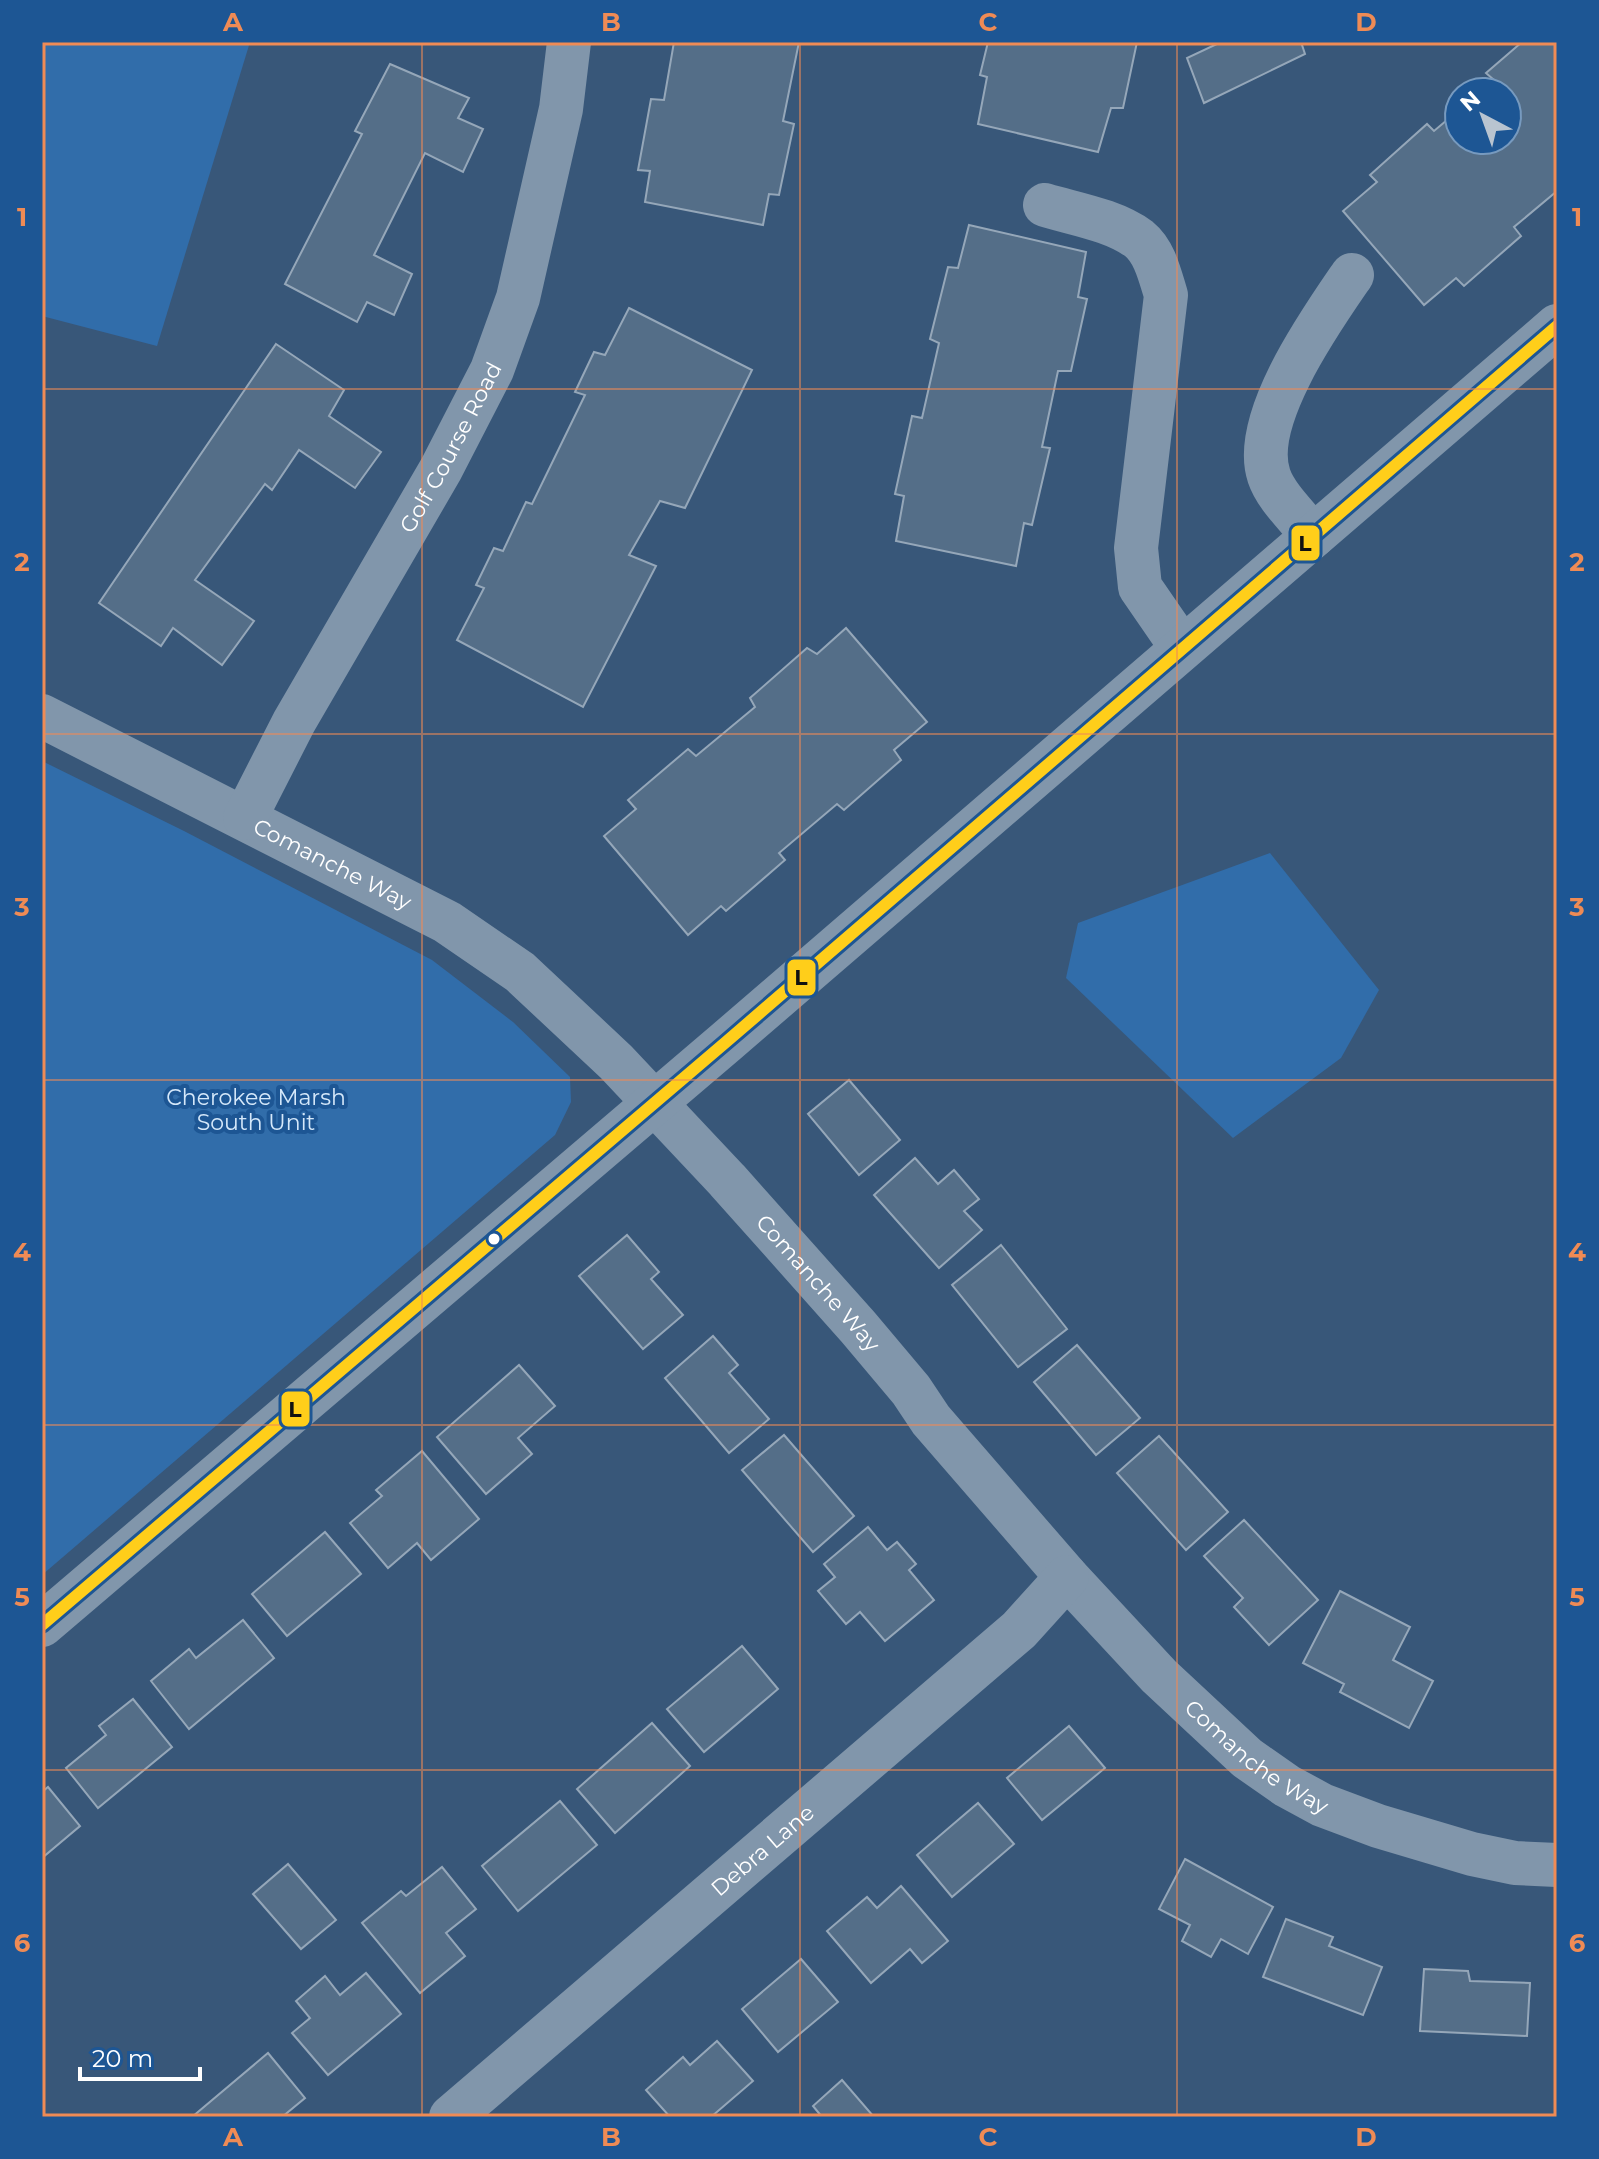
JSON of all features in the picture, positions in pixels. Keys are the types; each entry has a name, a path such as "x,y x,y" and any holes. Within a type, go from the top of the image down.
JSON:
{"street":[{"name":"Golf Course Road","path":"245,818 294,722 441,469 492,370 521,284 561,109 569,42"},
{"path":"1045,205 1103,222 1140,240 1156,262 1163,284 1166,295 1136,548 1140,587 1182,648"},
{"path":"1313,536 1270,479 1266,450 1270,427 1298,359 1352,275"},
{"path":"42,1625 654,1104 1557,326"},
{"name":"Comanche Way","path":"42,716 447,922 520,972 616,1062 727,1180 858,1327 911,1390 931,1420 1067,1577 1159,1676 1247,1758 1287,1786 1322,1805 1378,1826 1472,1854 1515,1863 1557,1865"},
{"name":"Debra Lane","path":"451,2117 1019,1630 1067,1577"}],"green space":[{"path":"42,42 250,42 157,346 42,316"},
{"name":"Cherokee Marsh South Unit","path":"42,761 432,960 513,1022 570,1077 571,1102 555,1135 42,1575"},
{"path":"1270,853 1379,990 1341,1058 1233,1138 1066,978 1078,923"}],"building":[{"path":"674,42 799,42 783,121 794,124 779,195 769,194 763,225 645,202 650,171 638,170 651,99 664,100"},
{"path":"988,42 1137,42 1123,108 1111,108 1098,152 978,124 987,77 980,75"},
{"path":"1221,42 1301,42 1305,54 1204,103 1187,58"},
{"path":"1522,42 1557,42 1557,191 1514,227 1521,236 1464,286 1456,278 1424,305 1343,211 1377,182 1370,175 1427,124 1434,131 1443,123 1443,156 1523,156 1523,76 1489,76 1486,73"},
{"path":"390,64 469,98 458,118 483,129 463,172 425,153 374,255 412,274 394,315 367,302 357,322 285,284 362,134 355,131"},
{"path":"969,225 1086,252 1078,297 1087,299 1071,371 1058,371 1042,447 1050,448 1032,525 1024,523 1016,566 896,541 904,496 895,494 912,416 922,418 939,343 930,339 948,267 958,268"},
{"path":"629,308 752,370 685,508 660,501 629,555 656,566 583,707 457,640 484,588 476,585 494,548 503,551 526,502 532,504 585,395 575,392 594,352 605,355"},
{"path":"276,344 344,390 329,416 381,452 355,488 299,450 272,490 265,484 195,580 254,621 222,665 173,628 161,646 99,603"},
{"path":"846,628 927,722 894,750 901,760 844,810 837,804 779,853 785,860 726,911 721,906 688,935 604,836 636,809 628,800 688,749 696,756 755,707 750,698 807,648 817,654"},
{"path":"849,1080 900,1140 859,1175 808,1114"},
{"path":"915,1158 938,1184 954,1170 979,1199 964,1211 982,1230 939,1268 874,1195"},
{"path":"627,1235 659,1272 651,1279 683,1315 643,1349 579,1276"},
{"path":"1001,1245 1067,1329 1018,1367 952,1285"},
{"path":"713,1336 738,1365 729,1373 769,1419 729,1453 665,1378"},
{"path":"1077,1345 1140,1418 1096,1455 1034,1382"},
{"path":"519,1365 555,1406 518,1438 532,1454 486,1494 437,1437"},
{"path":"784,1435 854,1516 813,1552 742,1470"},
{"path":"1159,1436 1228,1512 1186,1550 1117,1473"},
{"path":"422,1451 479,1519 431,1560 417,1543 388,1568 350,1523 382,1496 376,1490"},
{"path":"1244,1520 1318,1600 1269,1645 1234,1607 1243,1598 1204,1556"},
{"path":"868,1527 887,1550 897,1542 916,1564 909,1570 934,1600 885,1641 860,1612 846,1624 818,1591 835,1577 824,1564"},
{"path":"325,1532 361,1574 287,1636 252,1594"},
{"path":"1340,1591 1410,1627 1393,1660 1433,1681 1409,1728 1340,1692 1344,1684 1303,1663"},
{"path":"243,1620 274,1658 189,1729 151,1681 189,1649 196,1658"},
{"path":"742,1646 778,1689 704,1752 667,1709"},
{"path":"133,1699 172,1747 98,1808 66,1768 106,1735 99,1726"},
{"path":"652,1723 690,1766 615,1833 577,1789"},
{"path":"1069,1726 1105,1768 1042,1820 1007,1778"},
{"path":"48,1787 80,1826 42,1858 42,1792"},
{"path":"560,1801 597,1845 518,1911 482,1866"},
{"path":"978,1803 1014,1844 952,1897 917,1855"},
{"path":"1185,1859 1273,1907 1248,1954 1221,1939 1211,1957 1182,1941 1190,1925 1159,1909"},
{"path":"288,1864 336,1920 301,1949 253,1894"},
{"path":"442,1867 476,1909 446,1933 465,1956 420,1993 362,1923 401,1891 406,1896"},
{"path":"901,1886 948,1941 922,1963 910,1949 871,1983 827,1931 867,1897 877,1908"},
{"path":"1286,1919 1333,1937 1329,1946 1382,1967 1363,2015 1263,1977"},
{"path":"801,1959 838,2002 778,2052 742,2009"},
{"path":"1424,1969 1468,1971 1470,1981 1530,1983 1527,2036 1420,2031"},
{"path":"366,1973 401,2014 328,2075 292,2033 310,2018 296,2001 325,1976 340,1995"},
{"path":"717,2041 753,2081 711,2117 670,2117 646,2090 683,2057 690,2065"},
{"path":"268,2053 305,2098 282,2117 192,2117"},
{"path":"842,2080 874,2117 822,2117 813,2106"}],"transit line":[{"name":"L","path":"42,1625 726,1042 1557,326"}]}
